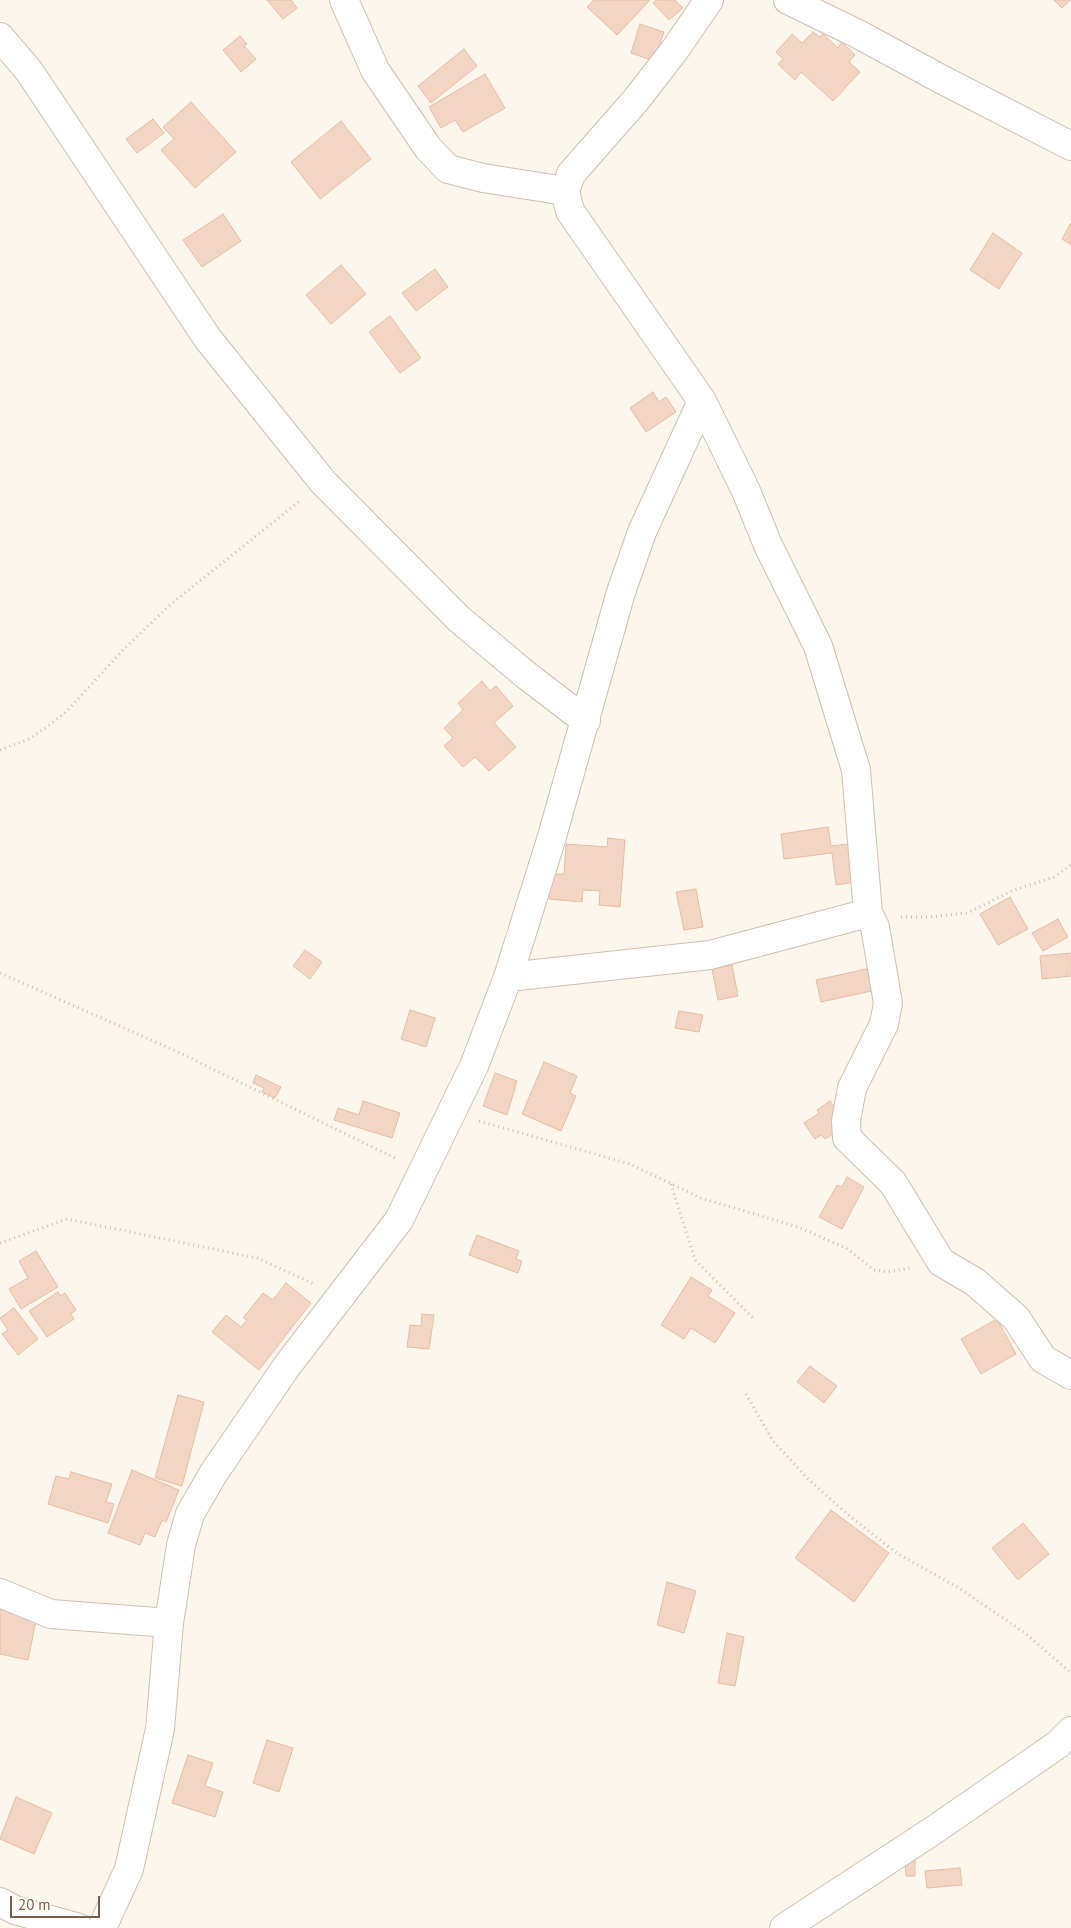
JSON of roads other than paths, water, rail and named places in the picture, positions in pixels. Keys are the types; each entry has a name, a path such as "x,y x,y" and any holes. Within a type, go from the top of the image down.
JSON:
{"street":[{"path":"344,0 375,70 428,148 448,168 483,178 565,191"},
{"path":"709,0 674,51 636,100 591,148 571,174 565,191 570,211 702,401 746,491 768,544 818,646 856,770 871,920 888,1003 884,1024 852,1088 846,1120 847,1138 893,1184 940,1262 975,1282 1016,1318 1043,1359 1071,1375"},
{"path":"788,0 858,34 1071,146"},
{"path":"0,37 29,71 208,339 323,482 459,620 586,721"},
{"path":"102,1928 128,1869 160,1729 169,1623 181,1545 190,1514 213,1474 287,1366 399,1220 452,1113 491,1027 508,977 551,840 619,600 642,532 702,401"},
{"path":"508,977 710,955 871,920"},
{"path":"0,1593 51,1614 169,1623"},
{"path":"784,1928 934,1830 1057,1745 1071,1731"},
{"path":"0,1902 15,1910 79,1928"}]}
